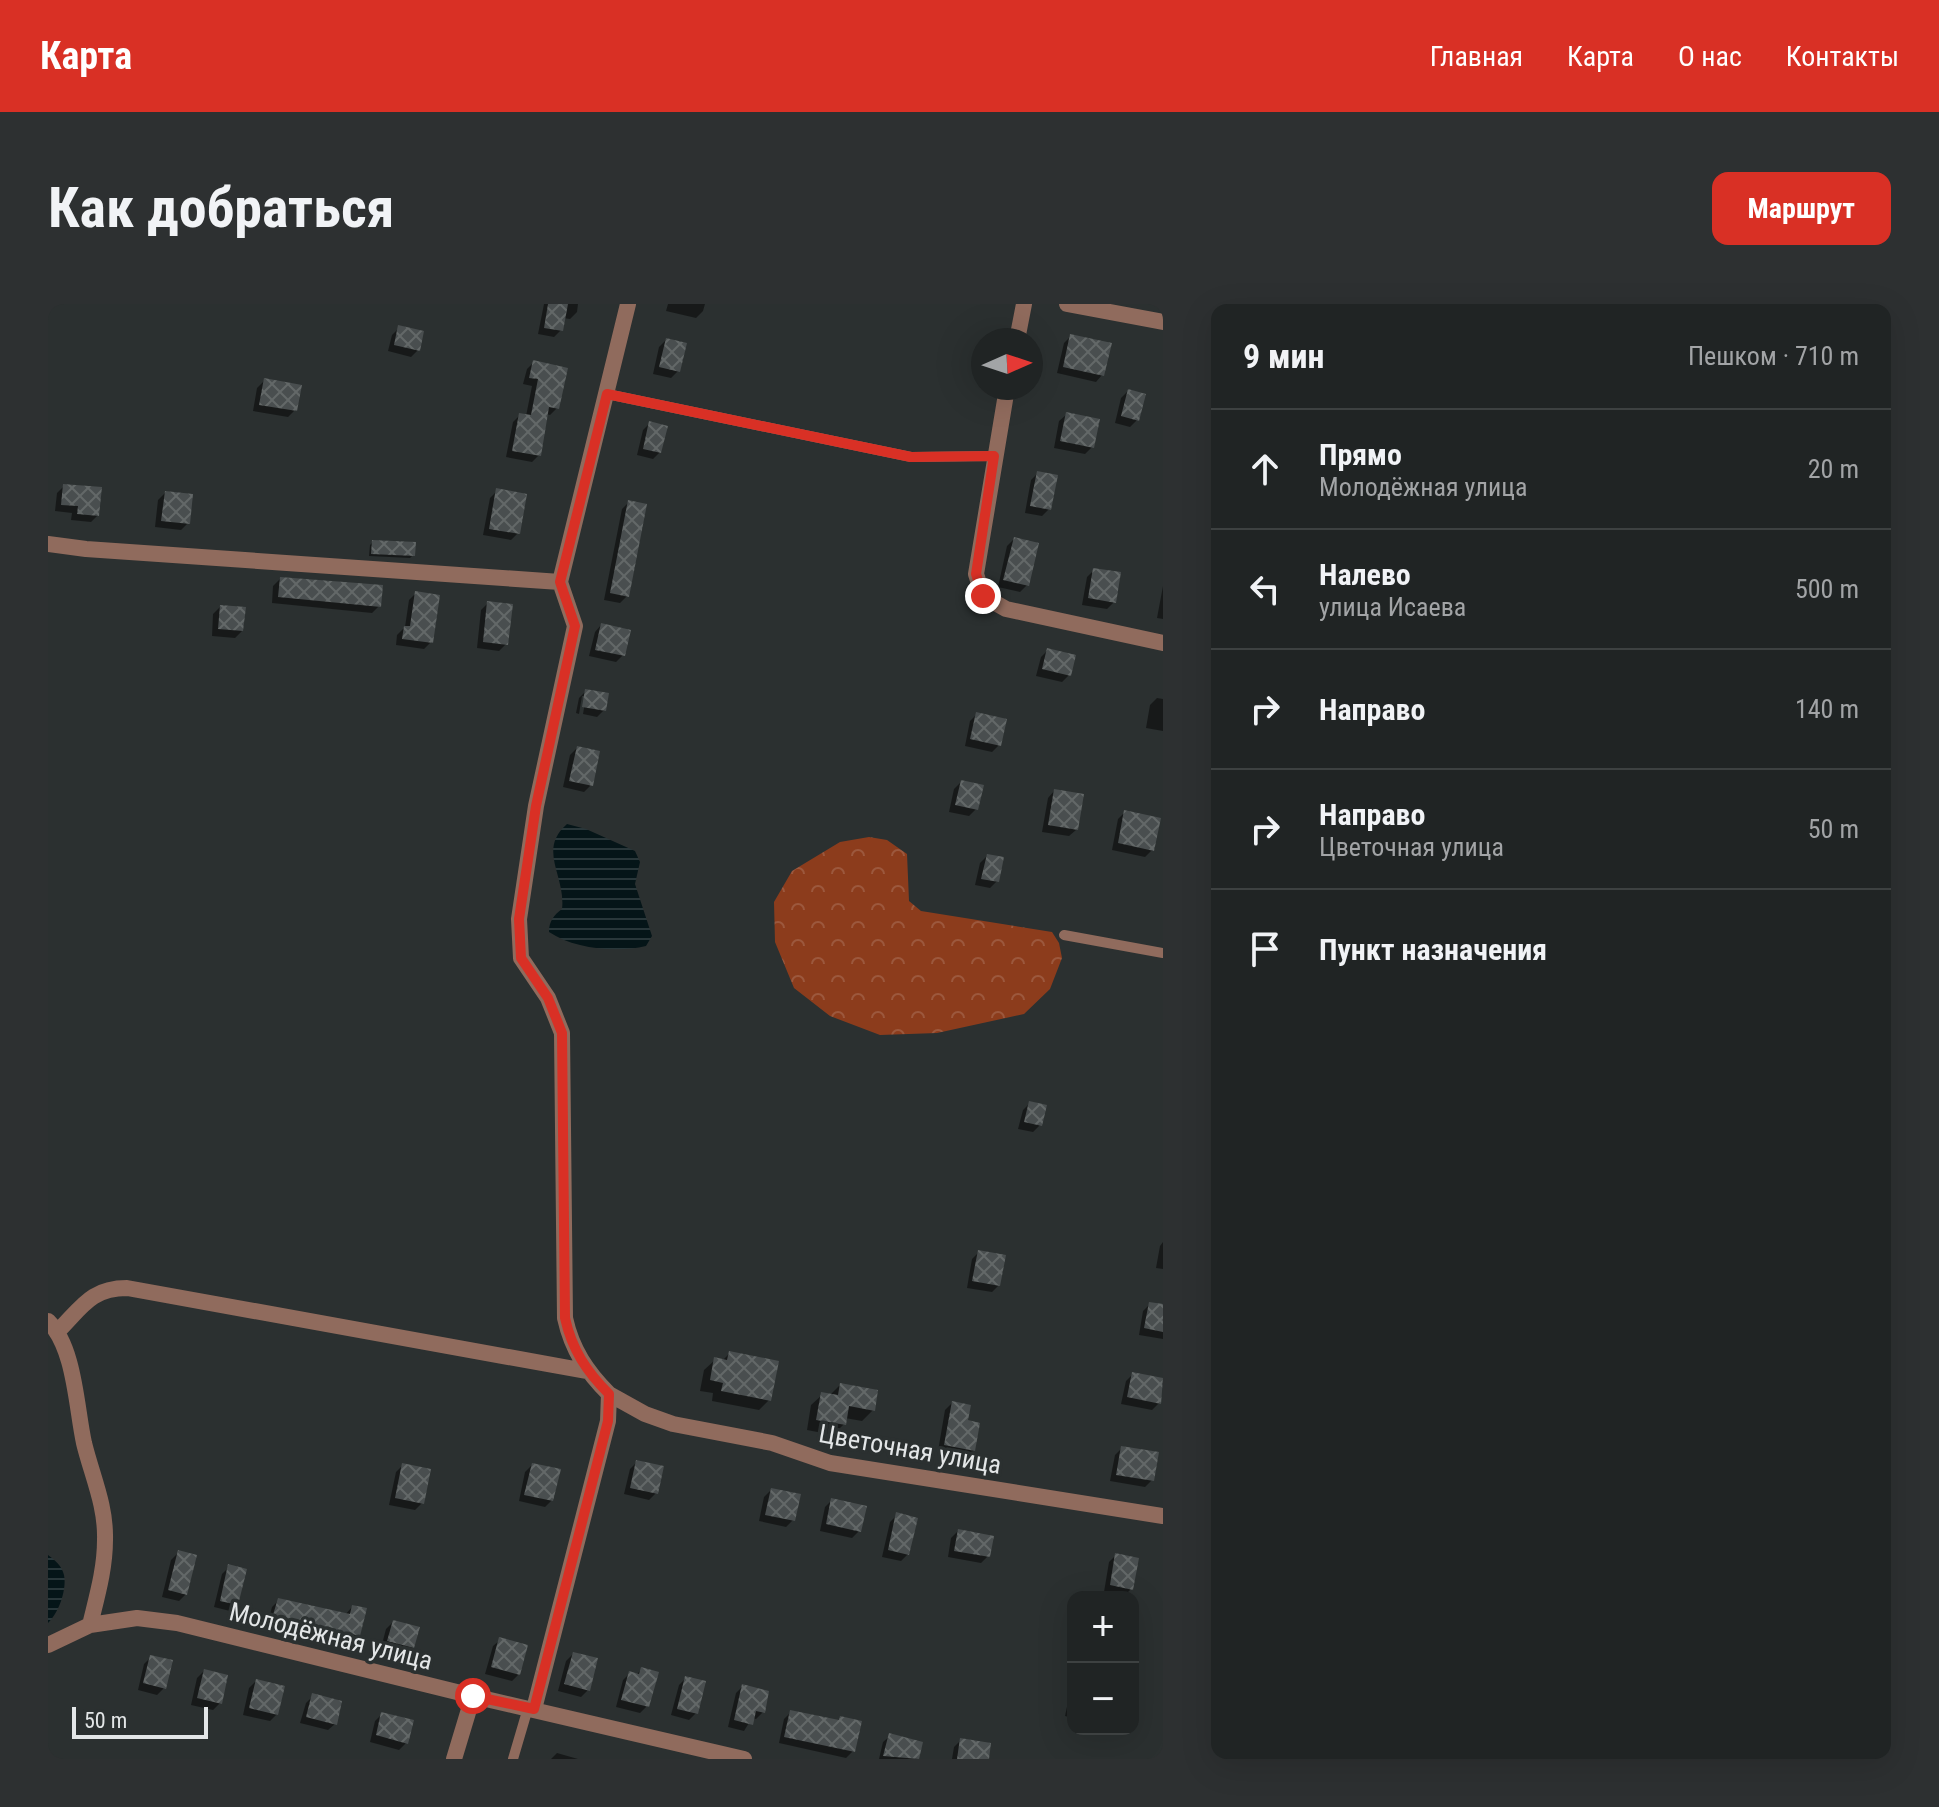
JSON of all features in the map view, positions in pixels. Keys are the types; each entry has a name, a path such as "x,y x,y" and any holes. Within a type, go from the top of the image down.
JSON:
{"street":[{"path":"48,544 560,582 628,304"},
{"path":"1019,328 1024,304"},
{"path":"1067,304 1163,322"},
{"path":"1005,400 976,574 983,596 1006,609 1163,643"},
{"name":"Цветочная улица","path":"560,582 575,626 536,806 519,919 521,958 548,998 562,1033 565,1318 569,1336 586,1371 609,1394 645,1414 673,1424 772,1443 830,1463 1163,1516"},
{"path":"90,1625 102,1576 106,1537 102,1499 85,1447 67,1356 53,1326 108,1288 127,1288 586,1371"},
{"path":"531,1709 608,1421 609,1394"},
{"name":"Молодёжная улица","path":"48,1645 90,1625 137,1618 177,1623 744,1759"},
{"path":"454,1759 473,1696"}],"lane":[{"path":"607,394 911,457 994,456"},
{"path":"1064,935 1163,953"},
{"path":"513,1759 531,1709"}],"green space":[{"path":"869,837 887,840 907,854 909,901 921,911 1052,932 1059,943 1062,958 1050,989 1024,1014 937,1033 880,1035 830,1016 794,988 775,942 774,902 792,871 840,842"}],"shaded area":[{"path":"567,824 635,851 640,862 635,884 652,936 646,946 596,948 559,938 549,932 552,919 562,909 554,844"},
{"path":"48,1555 60,1566 65,1581 59,1607 48,1623"}],"building":[{"path":"548,304 568,304 563,331 544,328"},
{"path":"398,325 424,331 420,351 394,345"},
{"path":"1070,334 1112,343 1104,376 1063,367"},
{"path":"666,338 687,343 680,372 659,367"},
{"path":"533,360 568,368 559,409 549,407 541,456 512,451 519,413 531,415 538,379 529,378"},
{"path":"264,378 302,385 297,411 259,405"},
{"path":"1128,389 1146,394 1139,421 1121,416"},
{"path":"1066,412 1100,419 1094,448 1060,441"},
{"path":"649,421 668,426 661,453 643,449"},
{"path":"1037,471 1058,475 1051,510 1030,506"},
{"path":"63,484 102,487 99,516 77,514 78,506 61,505"},
{"path":"496,488 527,494 520,534 489,529"},
{"path":"165,491 193,494 190,524 161,521"},
{"path":"628,500 647,504 629,597 610,593"},
{"path":"1014,537 1039,543 1029,586 1003,580"},
{"path":"372,540 416,542 415,556 371,554"},
{"path":"1093,568 1121,572 1116,603 1088,598"},
{"path":"280,577 383,585 381,607 278,597"},
{"path":"415,591 440,595 433,643 402,639 404,626 410,626"},
{"path":"487,601 513,604 508,645 483,642"},
{"path":"220,605 246,607 243,631 218,629"},
{"path":"601,623 631,630 625,656 595,650"},
{"path":"1047,648 1076,655 1071,676 1042,669"},
{"path":"585,689 609,693 606,711 582,707"},
{"path":"976,712 1007,719 1001,746 970,739"},
{"path":"577,746 600,751 593,786 569,781"},
{"path":"961,780 984,785 978,810 955,805"},
{"path":"1054,789 1084,794 1078,830 1048,825"},
{"path":"1124,810 1161,818 1154,851 1118,843"},
{"path":"987,854 1004,857 999,882 981,879"},
{"path":"1029,1101 1047,1105 1042,1126 1024,1122"},
{"path":"978,1250 1006,1255 1000,1286 972,1281"},
{"path":"1149,1302 1163,1304 1163,1332 1144,1328"},
{"path":"729,1351 779,1361 771,1401 721,1391 723,1383 710,1380 714,1357 727,1360"},
{"path":"1132,1372 1163,1378 1161,1404 1127,1397"},
{"path":"840,1383 878,1390 875,1411 849,1406 846,1425 816,1420 821,1392 838,1395"},
{"path":"952,1401 971,1405 968,1420 980,1423 975,1451 944,1445"},
{"path":"1121,1446 1159,1452 1154,1481 1116,1475"},
{"path":"636,1460 664,1466 658,1494 630,1488"},
{"path":"402,1463 431,1469 424,1504 395,1498"},
{"path":"532,1463 561,1469 553,1501 524,1495"},
{"path":"771,1488 801,1494 795,1521 765,1515"},
{"path":"831,1498 867,1506 861,1532 826,1524"},
{"path":"896,1512 918,1518 909,1555 888,1550"},
{"path":"958,1529 994,1536 990,1557 954,1551"},
{"path":"178,1550 197,1555 187,1595 168,1590"},
{"path":"1115,1553 1139,1558 1133,1590 1110,1585"},
{"path":"228,1564 247,1569 238,1605 220,1601"},
{"path":"278,1598 350,1614 352,1605 367,1608 360,1636 273,1615"},
{"path":"393,1620 420,1627 414,1648 387,1641"},
{"path":"499,1637 528,1645 520,1675 491,1667"},
{"path":"573,1652 598,1658 590,1691 564,1684"},
{"path":"150,1655 173,1660 166,1689 143,1683"},
{"path":"641,1667 659,1672 649,1707 621,1700 629,1671 639,1674"},
{"path":"204,1669 228,1675 222,1704 197,1698"},
{"path":"685,1676 706,1681 698,1714 677,1709"},
{"path":"256,1679 285,1686 278,1715 249,1708"},
{"path":"742,1684 769,1691 765,1713 756,1711 753,1725 734,1720"},
{"path":"312,1693 342,1701 337,1725 306,1717"},
{"path":"790,1710 839,1720 840,1716 862,1721 855,1752 784,1737"},
{"path":"381,1712 414,1720 408,1744 376,1735"},
{"path":"889,1733 923,1742 919,1759 883,1756"},
{"path":"960,1738 991,1743 989,1759 957,1759"}],"route":[{"path":"473,1696 534,1709 608,1421 609,1394 586,1371 569,1336 565,1318 562,1033 548,998 521,958 519,919 536,806 575,626 560,582 607,394 911,457 994,456 976,574 983,596"}]}
